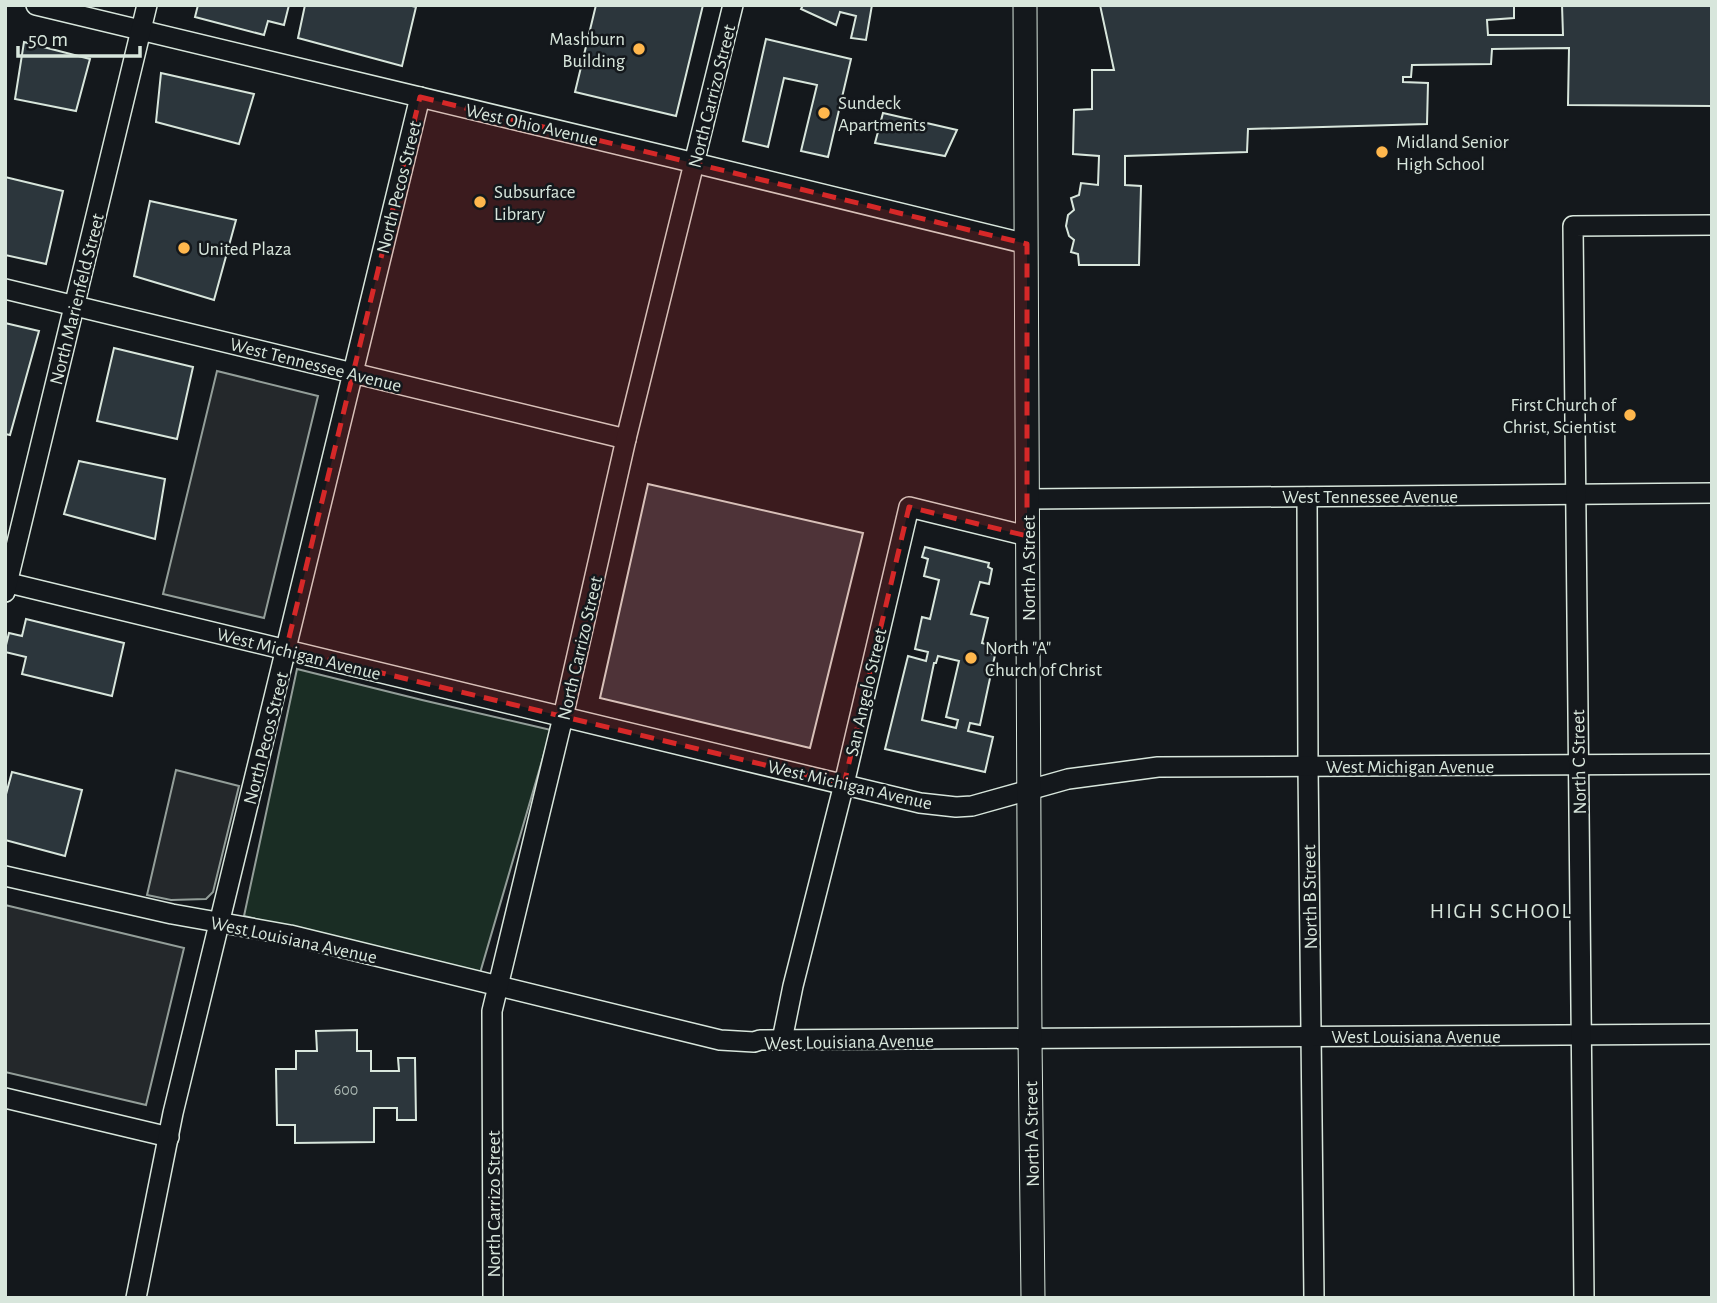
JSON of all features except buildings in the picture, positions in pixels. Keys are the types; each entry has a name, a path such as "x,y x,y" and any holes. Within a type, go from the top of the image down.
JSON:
{"main road":[{"name":"North A Street","path":"1025,5 1033,1298"}],"street":[{"name":"West Ohio Avenue","path":"36,5 1027,244"},
{"name":"North Marienfeld Street","path":"6,585 147,5"},
{"name":"North Carrizo Street","path":"494,1298 492,1011 563,718 626,439 733,5"},
{"name":"North Pecos Street","path":"136,1298 173,1113 420,97"},
{"name":"North C Street","path":"1584,1298 1573,226 1712,225"},
{"name":"West Tennessee Avenue","path":"5,289 626,439"},
{"name":"West Tennessee Avenue","path":"1028,499 1712,493"},
{"name":"North B Street","path":"1307,496 1314,1298"},
{"name":"San Angelo Street","path":"782,1041 909,507 1027,536"},
{"name":"West Michigan Avenue","path":"6,585 920,803 956,807 972,806 1068,779 1158,767 1712,764"},
{"name":"West Louisiana Avenue","path":"5,876 220,924 290,935 720,1040 754,1042 1712,1034"},
{"path":"5,1098 169,1137"}],"highlighted area":[{"path":"420,97 1027,244 1027,536 909,507 844,784 286,650"}],"green space":[{"path":"297,669 551,730 480,973 244,916"}],"shaded area":[{"path":"217,371 318,396 264,618 163,594"},
{"path":"176,770 239,786 213,892 206,899 171,900 147,895"},
{"path":"5,905 184,948 146,1105 5,1072"}],"place":[{"name":"Mashburn Building","path":"639,49"},
{"name":"Sundeck Apartments","path":"824,113"},
{"name":"Midland Senior High School","path":"1382,152"},
{"name":"Subsurface Library","path":"480,202"},
{"name":"United Plaza","path":"184,248"},
{"name":"First Church of Christ, Scientist","path":"1630,415"},
{"name":"North \"A\" Church of Christ","path":"971,658"}],"district":[{"name":"HIGH SCHOOL","path":"1501,911"}]}
